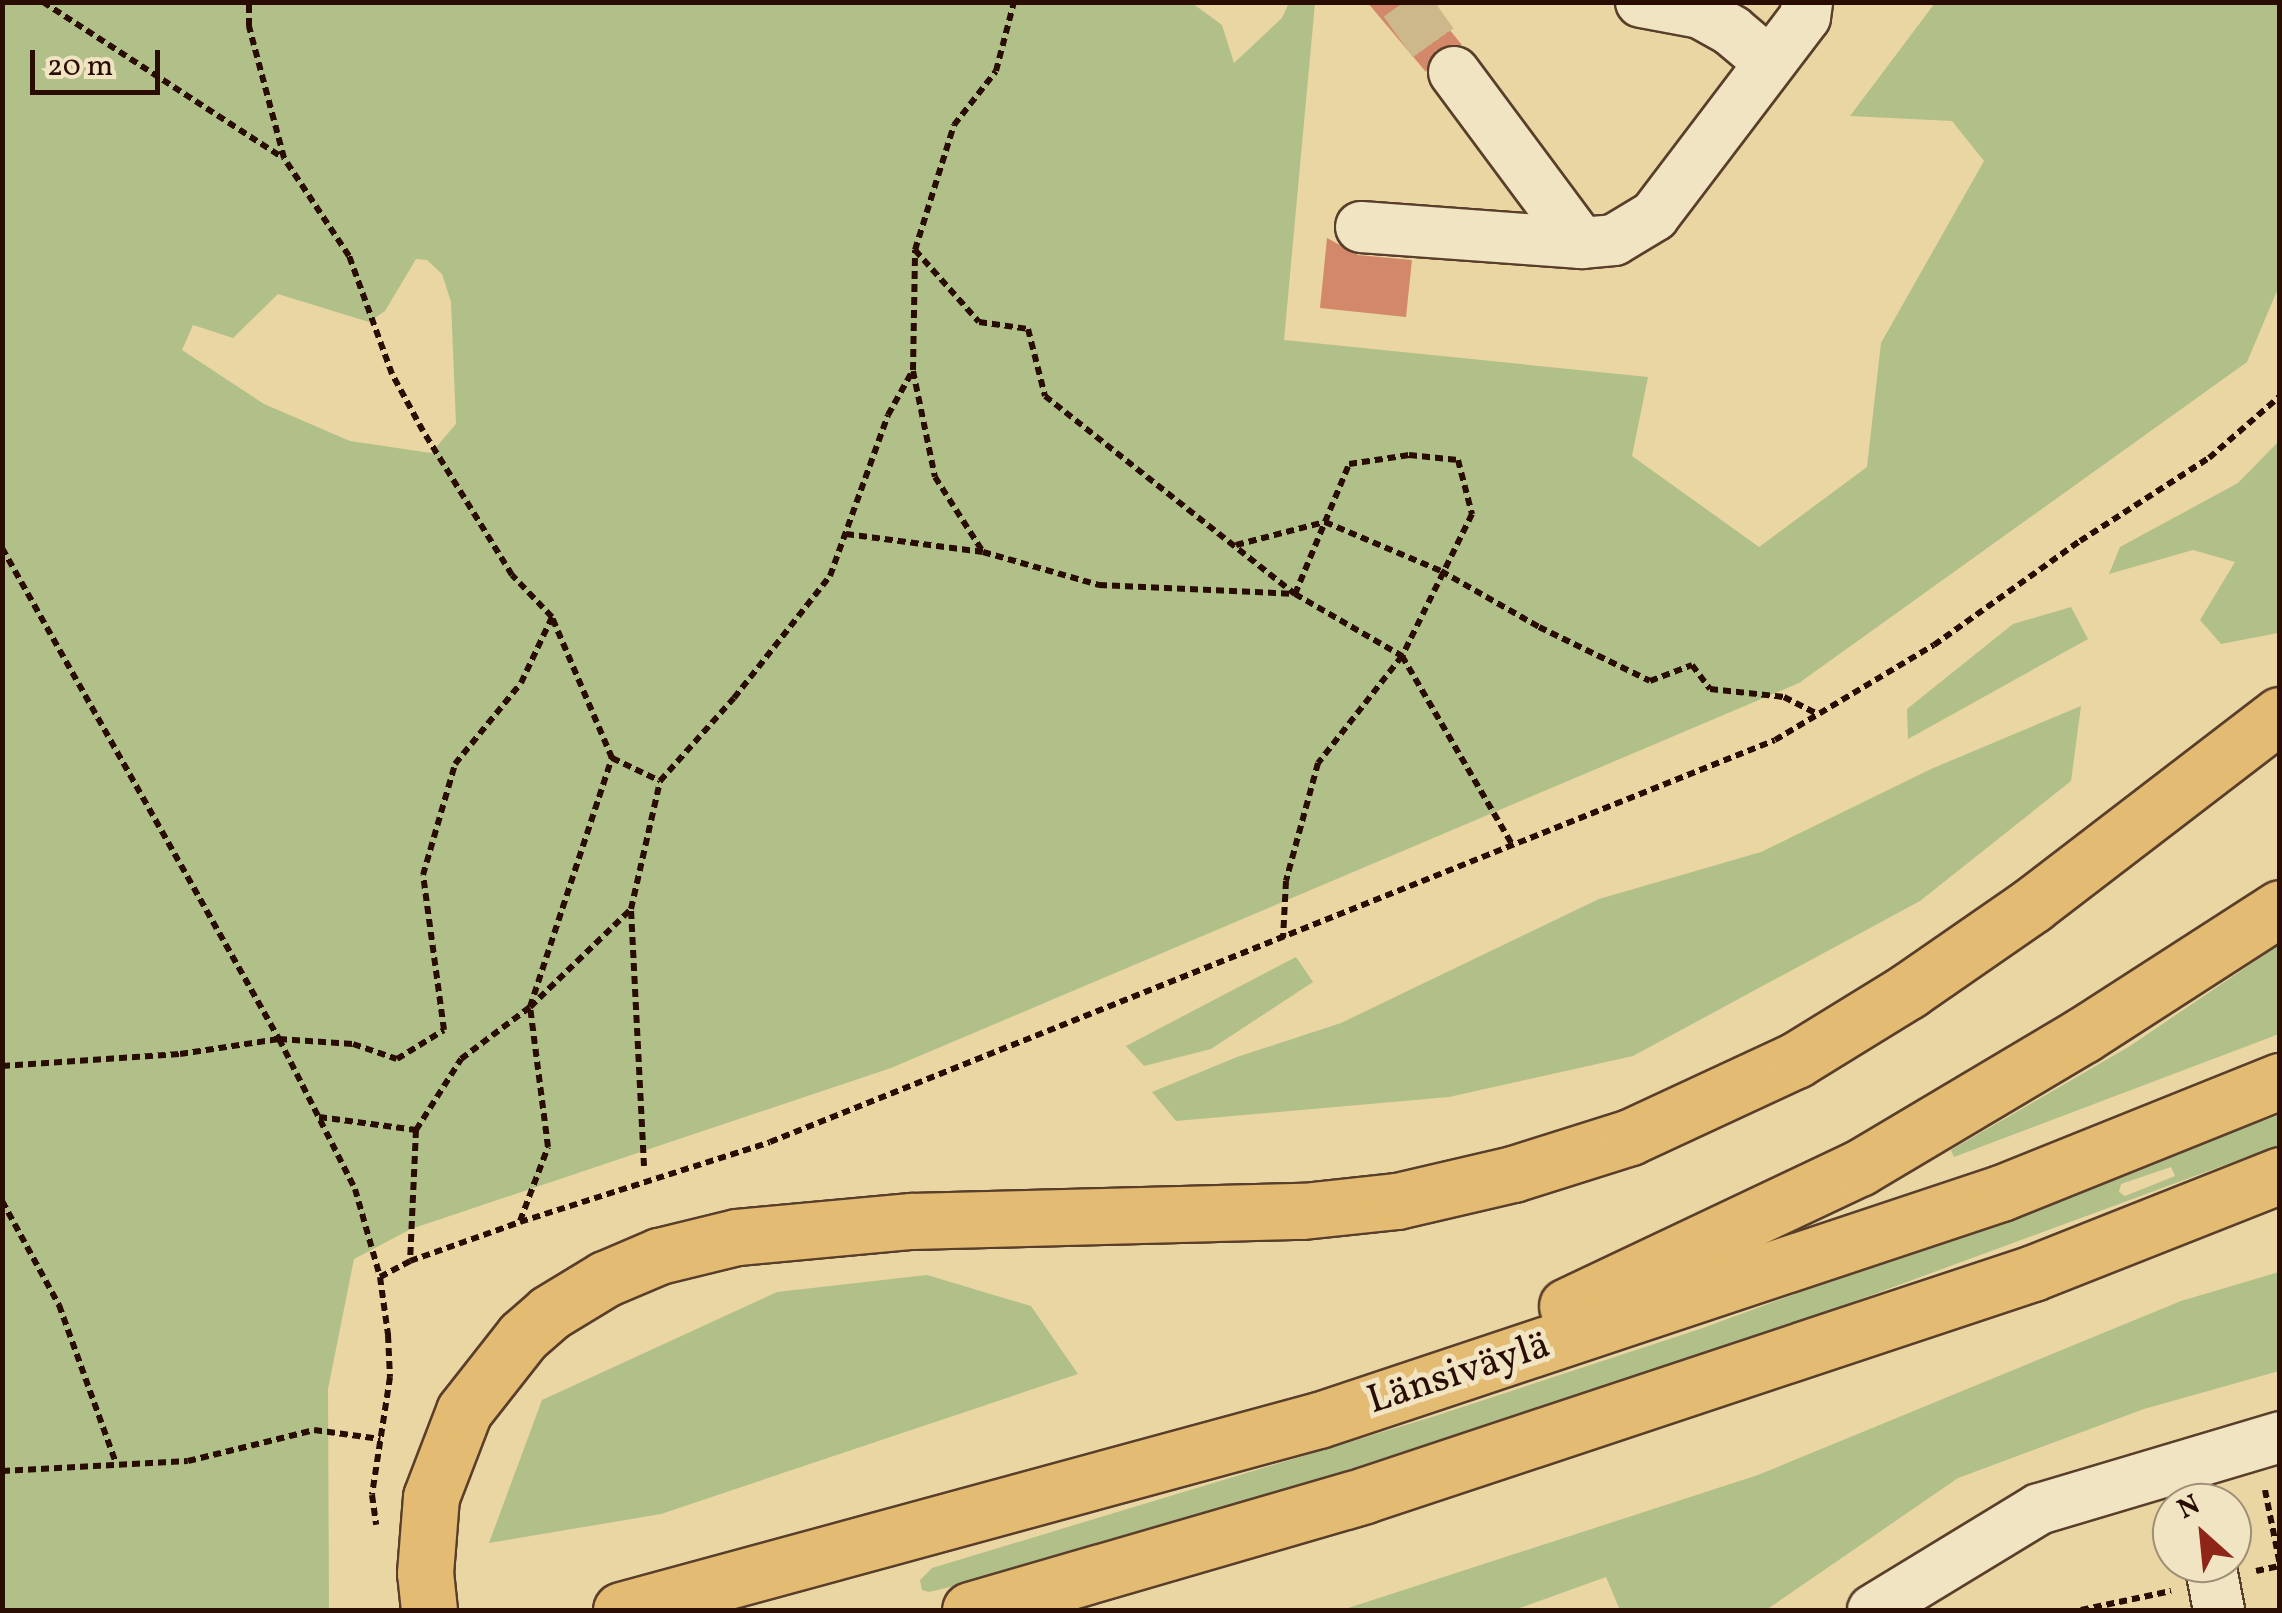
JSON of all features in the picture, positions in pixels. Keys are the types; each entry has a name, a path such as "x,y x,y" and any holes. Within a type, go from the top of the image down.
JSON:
{"highway":[{"path":"429,1610 424,1573 431,1497 464,1410 522,1336 549,1313 606,1279 660,1256 736,1237 911,1221 1304,1211 1397,1201 1514,1174 1630,1137 1796,1060 1908,990 2032,904 2280,715"},
{"path":"1319,1420 1859,1168 2084,1035 2273,909"},
{"name":"Länsiväylä","path":"621,1610 1319,1420 2001,1193 2280,1081"},
{"path":"970,1610 1458,1464 2033,1273 2280,1175"}],"lane":[{"path":"1641,2 1700,13 1732,31 1769,62"},
{"path":"1360,227 1581,243 1614,240 1654,216 1769,62 1817,7"},
{"path":"1454,72 1581,243"},
{"path":"2196,1483 2268,1441"},
{"path":"1873,1610 2038,1509 2152,1491"},
{"path":"2214,1583 2219,1610"}],"path":[{"path":"43,2 284,158"},
{"path":"249,2 249,26 284,158 349,256 392,374 422,430 512,575 552,617 612,758 530,1007 548,1147 520,1222"},
{"path":"983,552 936,476 913,370 915,250 954,125 996,71 1014,2"},
{"path":"915,250 979,322 1028,330 1046,396 1295,594 1402,656 1513,846"},
{"path":"644,1166 631,908 660,781 734,698 830,576 888,415 913,370"},
{"path":"380,1278 410,1261 520,1222 770,1142 1775,740 1934,646 2065,552 2209,458 2280,396"},
{"path":"1284,938 1286,882 1318,763 1402,656 1472,514 1458,460 1409,454 1349,464 1295,594"},
{"path":"1235,545 1324,522 1442,571 1538,627 1650,681 1692,664 1710,689 1784,697 1819,715"},
{"path":"846,534 983,552 1099,585 1295,594"},
{"path":"2,548 279,1039 355,1188 380,1278 390,1377 372,1495 377,1528"},
{"path":"2,1066 180,1054 279,1039 353,1044 397,1059 444,1030 423,875 455,764 521,683 552,617"},
{"path":"612,758 660,781"},
{"path":"410,1261 416,1130 462,1058 530,1007 631,908"},
{"path":"319,1118 416,1130"},
{"path":"2,1201 59,1305 116,1463"},
{"path":"2,1472 188,1461 314,1430 380,1439"},
{"path":"2268,1441 2280,1565"}],"green space":[{"path":"3,2 1192,3 1222,25 1234,63 1282,18 1289,3 1315,3 1284,340 1648,377 1632,456 1759,547 1867,467 1881,343 1984,161 1952,121 1850,116 1935,3 2279,3 2279,286 2247,362 1799,683 891,1068 411,1229 354,1259 328,1389 329,1610 3,1610","holes":["416,259 427,260 442,274 451,302 456,424 431,453 350,441 264,404 182,350 193,325 233,338 278,294 369,322 385,311"]},
{"path":"2279,441 2278,633 2221,644 2200,620 2235,562 2193,550 2109,574 2120,547 2238,483"},
{"path":"2071,607 2088,639 1908,739 1907,709 2013,624"},
{"path":"2081,706 2071,781 1920,901 1633,1056 1449,1097 1176,1121 1152,1092 1237,1057 1341,1023 1599,899 1761,852 1931,769"},
{"path":"2279,945 2279,1034 1954,1157 1951,1150 2130,1046"},
{"path":"1296,957 1313,982 1211,1049 1144,1066 1126,1046"},
{"path":"2279,1115 2279,1145 1714,1353 1248,1502 1015,1571 929,1592 922,1590 920,1580 932,1568 1432,1417 1703,1328","holes":["2171,1167 2175,1176 2125,1196 2119,1192 2121,1184"]},
{"path":"2279,1272 2279,1371 2144,1409 1958,1478 1766,1610 1620,1610 1606,1577 1514,1610 1342,1610 1758,1475 2181,1301"},
{"path":"927,1275 1031,1306 1078,1374 661,1514 489,1543 542,1400 777,1292"}],"building":[{"path":"1367,2 1427,2 1462,45 1436,50 1426,72"},
{"path":"1327,238 1358,255 1412,260 1406,317 1320,308"}],"tunnel":[{"path":"1404,2 1454,72"}]}
